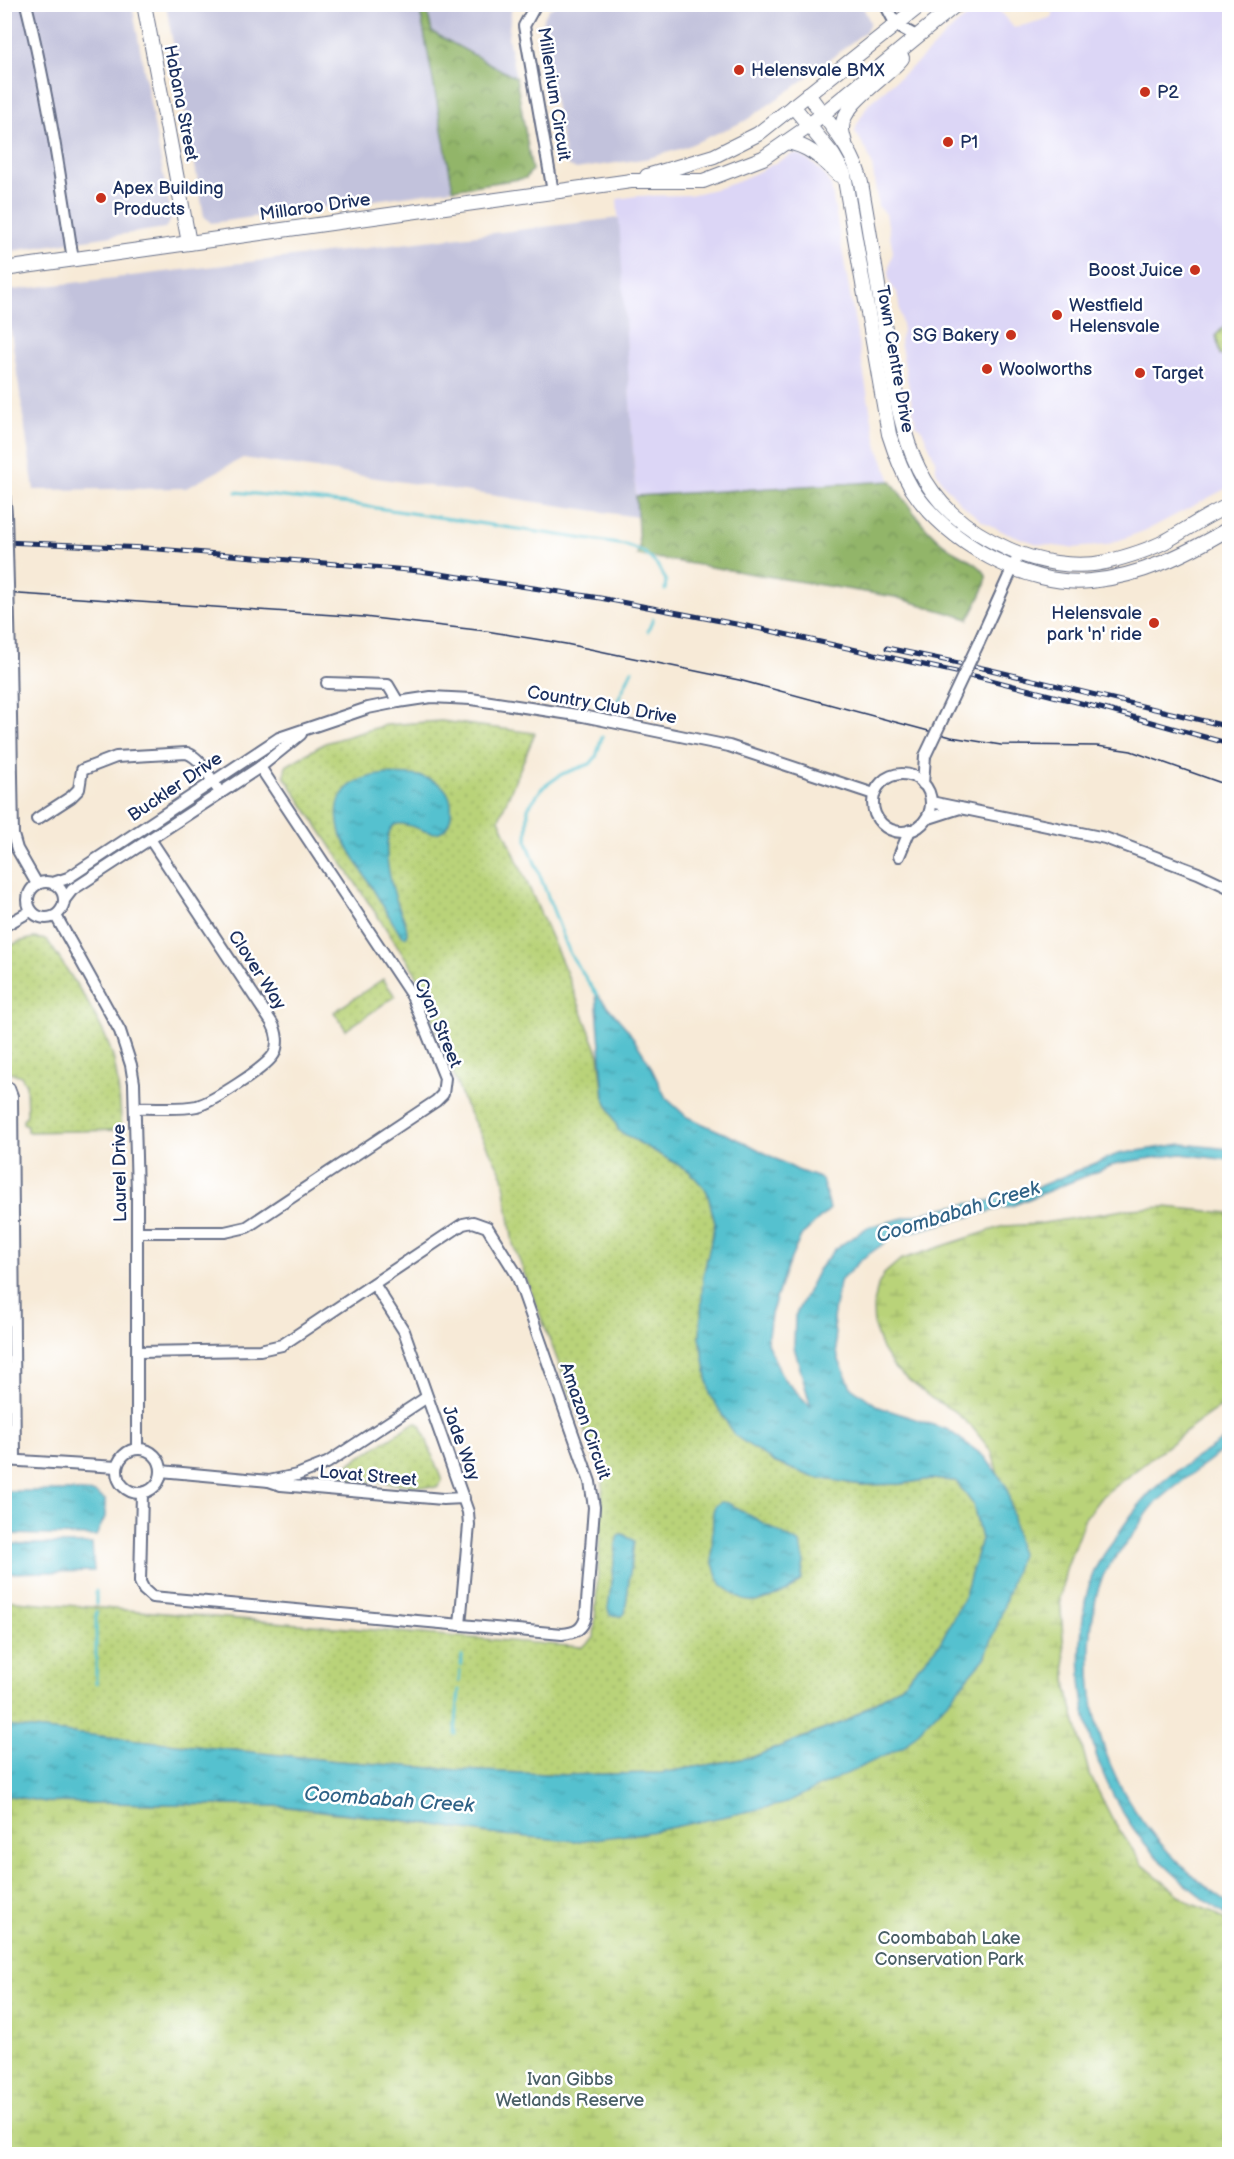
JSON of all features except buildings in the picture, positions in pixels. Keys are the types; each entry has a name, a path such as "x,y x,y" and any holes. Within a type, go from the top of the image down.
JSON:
{"street":[{"path":"26,4 57,159 73,260"},
{"name":"Habana Street","path":"144,4 189,243"},
{"name":"Millenium Circuit","path":"536,4 524,26 554,192"},
{"path":"846,146 841,128 849,110 862,93 900,61 911,40 896,25 885,4"},
{"name":"Millaroo Drive","path":"631,181 714,156 758,134 922,4"},
{"name":"Millaroo Drive","path":"4,269 631,181 703,180 763,158 808,126 911,40 960,4"},
{"name":"Town Centre Drive","path":"808,94 846,146 859,173 899,411 911,454 934,494 954,515 1017,561 1050,580 1078,582 1111,578 1163,564 1230,528"},
{"name":"Town Centre Drive","path":"793,106 841,166 885,416 894,450 906,477 924,505 949,530 977,549 1017,561 1034,559 1073,564 1114,560 1147,550 1230,505"},
{"path":"786,142 804,146 813,151 845,180"},
{"path":"861,276 865,268 862,243 869,234"},
{"path":"4,492 13,835 19,853 37,884"},
{"path":"911,775 925,756 1017,561"},
{"path":"327,683 388,685 398,702"},
{"name":"Country Club Drive","path":"398,702 431,697 471,699 583,716 729,746 874,794"},
{"name":"Buckler Drive","path":"53,883 68,878 279,738 368,708 398,702"},
{"name":"Buckler Drive","path":"64,900 72,890 260,767 297,737 317,725"},
{"path":"37,819 79,789 82,770 116,757 187,753 200,762 221,793"},
{"path":"923,784 925,756"},
{"name":"Cyan Street","path":"137,1232 225,1232 247,1227 436,1101 445,1089 443,1071 412,996 260,767"},
{"path":"926,819 931,802 923,784 911,775 893,775 880,783 874,794 873,808 876,817 884,826 896,831 915,829 926,819 963,807"},
{"path":"931,802 1104,838 1198,873 1230,888"},
{"path":"896,831 899,856 910,830"},
{"name":"Clover Way","path":"136,1108 194,1106 212,1100 266,1062 274,1054 277,1043 277,1034 272,1023 150,839"},
{"path":"53,883 61,889 64,900 61,911 56,916 45,919 31,911 29,893 37,884 53,883"},
{"path":"4,926 31,911"},
{"name":"Laurel Drive","path":"56,916 120,1031 131,1065 136,1108 137,1448"},
{"path":"4,1086 9,1088 12,1096 10,1460 117,1467"},
{"name":"Amazon Circuit","path":"138,1352 271,1349 290,1341 463,1224 473,1222 487,1227 517,1275 590,1482 594,1507 592,1553 584,1624 578,1631 562,1634 152,1597 144,1590 140,1582 142,1493"},
{"name":"Jade Way","path":"374,1284 402,1325 464,1498 469,1525 460,1625"},
{"name":"Lovat Street","path":"269,1481 314,1469 327,1463 428,1397"},
{"path":"137,1448 151,1452 157,1457 161,1471 156,1486 142,1493 125,1488 117,1475 117,1467 126,1452 137,1448"},
{"name":"Lovat Street","path":"161,1471 269,1481 281,1485 443,1499 464,1498"}],"shaded area":[{"path":"559,4 862,5 870,22 866,31 797,85 745,121 683,148 649,158 576,169 569,166 566,160 541,32 543,19 549,9"},
{"path":"4,5 132,5 170,211 171,220 165,228 5,252"},
{"path":"166,5 419,5 453,189 211,223 204,216"},
{"path":"426,5 512,5 508,38 516,78 432,32"},
{"name":"Westfield Helensvale","path":"1053,5 1229,5 1229,487 1149,529 1106,545 1072,548 1038,544 1006,533 982,521 961,504 942,482 922,430 916,425 900,341 903,331 897,292 890,284 888,274 893,252 886,214 878,206 872,164 855,132 869,103 970,15 984,10 999,10 1014,28 1053,17"},
{"path":"793,154 799,154 811,162 823,173 831,186 872,420 878,448 891,481 636,496 617,199 637,196 690,195 723,187"},
{"path":"619,218 637,517 243,458 186,488 34,490 5,291"}],"green space":[{"path":"419,5 426,5 432,32 516,78 532,170 526,178 453,189"},
{"path":"1229,322 1229,356 1227,358 1220,355 1216,335"},
{"path":"891,481 932,534 984,572 985,586 969,619 895,597 637,555 639,548 636,496"},
{"path":"441,721 535,733 499,819 565,969 599,1055 604,1097 619,1131 689,1171 707,1191 715,1223 703,1277 773,1462 813,1477 861,1485 901,1484 931,1479 956,1481 973,1504 981,1539 965,1595 940,1643 901,1686 846,1721 753,1757 661,1773 563,1775 459,1770 337,1761 5,1726 4,1600 582,1647 594,1638 603,1479 513,1244 503,1176 465,1105 415,972 284,776 286,766 325,743 386,725"},
{"path":"34,938 47,940 84,997 108,1042 115,1066 122,1130 27,1132 27,1125 23,1123 27,1115 26,1085 21,1076 5,1070 5,949 18,942"},
{"path":"383,979 395,996 346,1030 334,1012"},
{"path":"1165,1207 1229,1213 1229,1403 1212,1412 1102,1496 1085,1518 1066,1569 1060,1598 1067,1688 1089,1773 1113,1820 1142,1864 1189,1903 1213,1912 1229,1923 1229,2154 5,2154 4,1795 46,1802 278,1806 578,1841 732,1815 757,1799 999,1479 992,1452 972,1427 954,1411 931,1398 895,1369 882,1349 874,1327 873,1309 878,1285 884,1274 900,1260 1004,1226 1038,1224 1130,1209"},
{"path":"415,1422 421,1425 442,1481 437,1488 337,1478 338,1471"}],"water":[{"path":"387,774 419,776 434,781 444,788 451,805 448,824 439,832 433,833 402,824 396,824 391,828 387,845 389,871 407,928 407,936 404,937 398,931 341,836 338,822 340,799 344,791 361,780"},
{"name":"Coombabah Creek","path":"596,993 628,1030 648,1061 666,1098 687,1117 746,1143 797,1170 822,1179 830,1209 801,1236 785,1272 771,1314 767,1343 783,1378 811,1407 794,1347 795,1316 818,1270 835,1249 868,1227 947,1207 1013,1197 1118,1154 1182,1144 1229,1149 1229,1160 1181,1154 1118,1163 1014,1205 893,1237 862,1259 839,1282 833,1319 838,1358 851,1387 879,1407 948,1430 985,1457 1007,1487 1020,1554 985,1658 905,1746 783,1804 650,1832 578,1841 491,1834 410,1821 282,1806 46,1802 5,1795 5,1726 337,1761 459,1770 563,1775 661,1773 753,1757 846,1721 901,1686 940,1643 965,1595 981,1539 973,1504 956,1481 931,1479 901,1484 861,1485 813,1477 774,1462 734,1435 710,1394 700,1337 703,1277 715,1223 707,1191 689,1171 619,1131 604,1097"},
{"path":"1229,1436 1229,1445 1154,1505 1110,1564 1098,1590 1092,1618 1090,1645 1091,1686 1097,1724 1108,1760 1124,1793 1145,1824 1169,1853 1229,1904 1229,1918 1190,1888 1154,1854 1120,1808 1099,1764 1086,1717 1082,1693 1081,1635 1089,1586 1095,1569 1134,1512 1148,1495 1176,1471"},
{"path":"5,1491 95,1493 105,1500 105,1517 96,1536 5,1534"},
{"path":"721,1502 728,1503 800,1544 804,1563 801,1580 788,1591 756,1602 743,1600 722,1585 712,1560 713,1512 715,1506"},
{"path":"623,1534 634,1541 625,1613 622,1616 610,1615 608,1609 617,1540 618,1535"},
{"path":"5,1544 92,1544 94,1571 5,1573"}],"waterway":[{"path":"236,492 350,504 625,545 644,552 657,565 666,580 665,590"},
{"path":"648,631 653,619"},
{"path":"617,702 632,670"},
{"path":"597,995 570,954 527,842 528,808 542,788 562,774 590,764 596,757 602,737"},
{"path":"96,1591 96,1604"},
{"path":"96,1611 96,1683"},
{"path":"461,1666 462,1656"},
{"path":"459,1681 460,1671"},
{"path":"455,1734 459,1690"}],"tram line":[{"path":"4,593 364,617 486,631 566,644 739,680 951,737 1001,745 1097,746 1131,751 1230,786"}],"railway":[{"path":"4,542 146,548 420,571 600,598 757,628 983,678 1230,744"},
{"path":"887,648 987,669 1230,727"}],"place":[{"name":"Helensvale BMX","path":"739,70"},
{"name":"P2","path":"1145,92"},
{"name":"P1","path":"948,142"},
{"name":"Apex Building Products","path":"101,198"},
{"name":"Boost Juice","path":"1195,270"},
{"name":"Westfield Helensvale","path":"1057,315"},
{"name":"SG Bakery","path":"1011,335"},
{"name":"Woolworths","path":"987,369"},
{"name":"Target","path":"1140,373"},
{"name":"Helensvale park 'n' ride","path":"1154,623"}],"park label":[{"name":"Coombabah Lake Conservation Park","path":"949,1948"},
{"name":"Ivan Gibbs Wetlands Reserve","path":"570,2089"}]}
